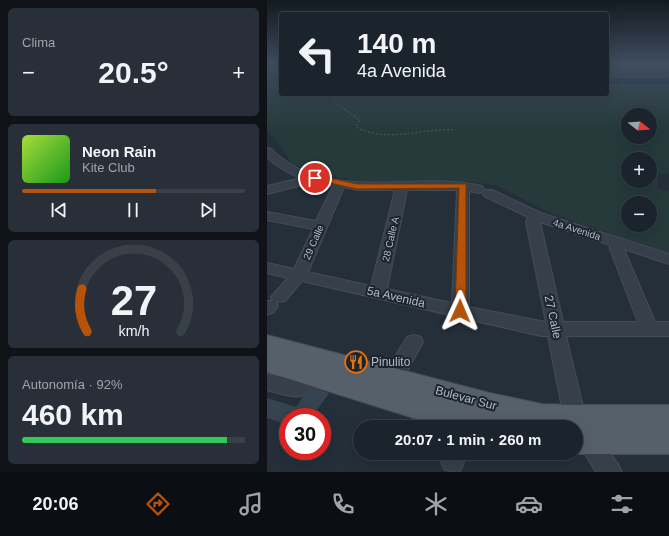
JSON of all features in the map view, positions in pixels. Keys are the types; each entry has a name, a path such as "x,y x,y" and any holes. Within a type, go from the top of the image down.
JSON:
{"main road":[{"name":"Bulevar Sur","path":"267,344 490,405 535,415 548,420"},
{"name":"Bulevar Sur","path":"267,362 458,420"},
{"name":"Bulevar Sur","path":"583,432 669,418"},
{"name":"Bulevar Sur","path":"583,433 669,440"}],"street":[{"name":"4a Avenida","path":"269,158 289,169 315,178 357,186 463,186 483,191 536,216 669,259"},
{"path":"267,190 315,178"},
{"name":"29 Calle","path":"272,304 299,275 340,183"},
{"path":"460,311 463,186"},
{"name":"28 Calle A","path":"378,292 402,187"},
{"path":"267,216 320,226"},
{"name":"27 Calle","path":"536,216 533,222 555,330 577,420"},
{"path":"617,242 617,249 649,329"},
{"name":"5a Avenida","path":"267,268 541,329 669,329"},
{"path":"393,378 414,342"},
{"path":"267,382 298,389 310,375"},
{"name":"27 Calle","path":"583,437 610,472"}],"path":[{"path":"331,96 337,104 360,120 356,126 361,130 382,135 396,136 453,130"}],"green space":[{"path":"267,85 279,85 279,96 609,96 609,85 669,85 669,173 658,175 658,189 669,191 669,253 548,212 496,185 471,182 363,182 325,175 292,164 276,139 267,131"}],"building":[{"path":"314,388 329,393 318,408 279,408 279,422 267,418 267,398 296,407 303,397"}],"place":[{"name":"Pinulito","path":"356,362"}],"route":[{"path":"315,178 357,186 463,186 460,311"}]}
